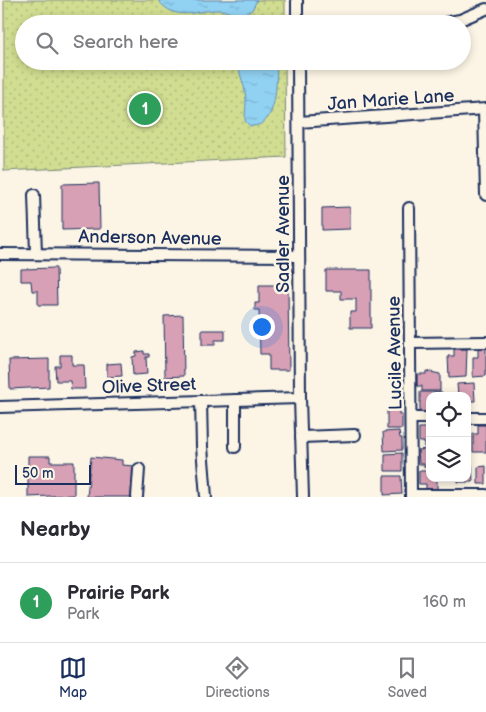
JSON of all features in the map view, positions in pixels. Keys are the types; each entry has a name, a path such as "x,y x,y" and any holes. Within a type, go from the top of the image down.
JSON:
{"street":[{"path":"297,0 297,15"},
{"path":"471,15 486,9"},
{"name":"Sadler Avenue","path":"298,70 300,398 303,497"},
{"path":"485,109 486,195"},
{"name":"Jan Marie Lane","path":"299,122 485,109"},
{"path":"34,195 36,253"},
{"name":"Lucile Avenue","path":"409,208 412,496"},
{"name":"Anderson Avenue","path":"0,254 299,256"},
{"path":"410,343 486,342"},
{"name":"Olive Street","path":"0,407 300,398"},
{"path":"235,400 235,447"},
{"path":"201,401 206,497"},
{"path":"412,418 426,418"},
{"path":"471,418 486,418"},
{"path":"301,437 355,435"},
{"path":"137,497 139,469"},
{"path":"412,496 486,495"}],"green space":[{"path":"4,0 285,0 285,15 15,15 15,70 285,70 286,157 4,171"}],"water":[{"path":"158,0 257,0 252,10 241,15 221,10 187,14 172,12"},
{"path":"239,70 277,70 276,91 271,112 266,120 259,125 250,126 245,121 246,96"}],"building":[{"path":"99,183 100,229 62,230 62,184"},
{"path":"350,207 350,229 322,230 322,208"},
{"path":"56,268 57,305 38,305 38,291 32,291 31,281 21,281 21,269"},
{"path":"326,270 371,270 371,328 350,328 350,312 356,312 356,299 341,299 341,291 326,291"},
{"path":"259,285 288,285 289,370 269,370 269,354 260,354 259,310 255,310 255,303 259,303"},
{"path":"183,315 184,376 165,377 164,316"},
{"path":"202,330 225,330 225,340 215,340 215,345 202,345"},
{"path":"478,348 486,348 486,376 473,377 473,357 478,357"},
{"path":"454,349 467,349 466,377 449,378 448,356 454,356"},
{"path":"144,351 144,354 149,354 149,357 146,357 147,374 133,375 132,357 136,356 136,352"},
{"path":"60,355 72,355 72,365 84,365 85,389 71,389 70,381 56,381 55,366 60,366"},
{"path":"49,359 49,387 10,389 9,360"},
{"path":"121,363 122,376 107,377 107,364"},
{"path":"426,371 440,374 440,391 422,391 422,386 417,386 417,374 426,374"},
{"path":"474,383 475,401 471,401 471,392 458,392 457,384"},
{"path":"420,392 426,392 426,412 420,412"},
{"path":"387,410 399,410 399,415 402,415 402,429 387,429"},
{"path":"478,425 486,425 486,452 473,452 473,434 478,434"},
{"path":"419,428 426,428 426,447 424,447 424,442 419,442"},
{"path":"399,431 400,438 402,438 402,450 384,451 383,432"},
{"path":"426,449 426,467 424,467 424,464 419,464 418,450"},
{"path":"402,453 402,471 385,471 385,454"},
{"path":"28,456 50,456 50,462 74,462 74,495 28,497"},
{"path":"91,457 122,460 122,465 134,466 131,497 87,497"},
{"path":"471,465 472,465 473,482 471,482"},
{"path":"486,466 486,484 478,484 478,467"},
{"path":"419,471 426,471 426,482 437,482 437,489 426,490 426,484 419,484"},
{"path":"384,476 401,476 402,494 384,495"}],"place":[{"name":"Prairie Park","path":"145,109"}]}
